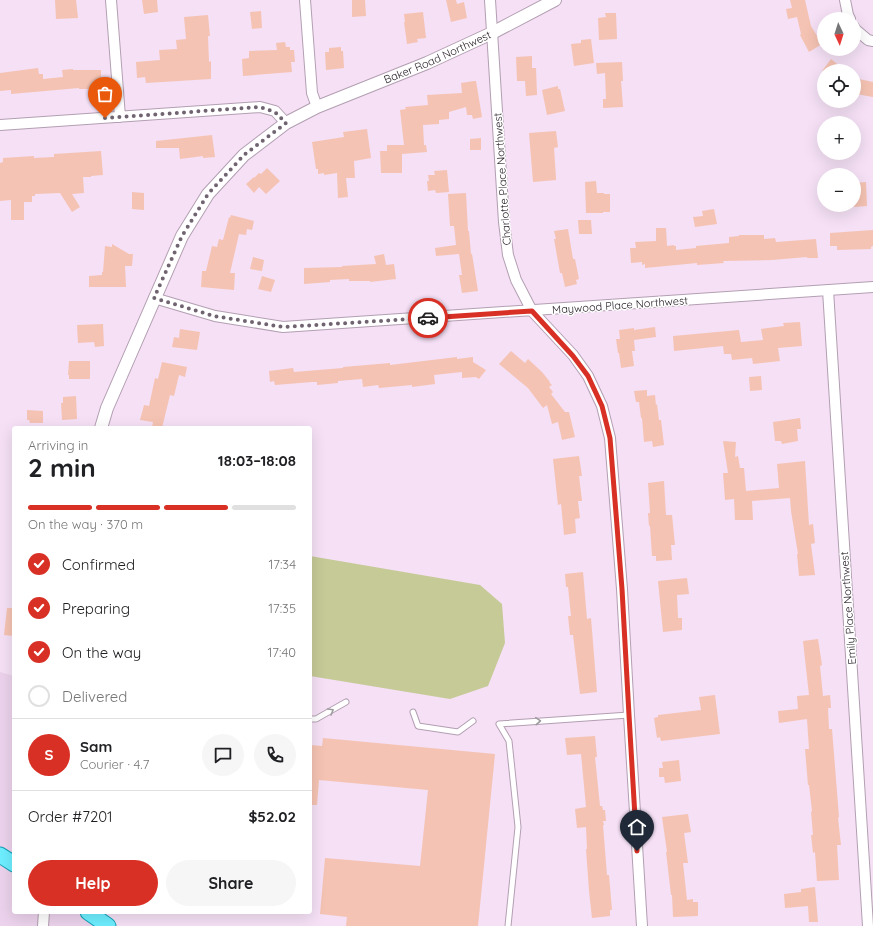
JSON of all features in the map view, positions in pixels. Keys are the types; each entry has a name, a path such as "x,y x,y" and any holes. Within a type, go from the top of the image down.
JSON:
{"main road":[{"path":"0,856 12,863"},
{"path":"91,914 108,926"}],"street":[{"path":"111,0 120,117"},
{"path":"305,0 312,93 316,107"},
{"name":"Charlotte Place Northwest","path":"490,0 504,222 508,255 516,280 532,311 573,356 588,376 602,406 610,438 622,589 642,926"},
{"name":"Baker Road Northwest","path":"102,426 107,408 182,236 208,194 244,155 286,123 316,107 427,64 492,33 555,0"},
{"path":"845,0 847,12"},
{"path":"861,34 868,40 873,41"},
{"path":"0,125 260,107 275,112 286,123"},
{"name":"Maywood Place Northwest","path":"154,298 214,316 283,327 873,287"},
{"name":"Emily Place Northwest","path":"828,290 868,926"},
{"path":"43,926 44,914"}],"lane":[{"path":"312,719 316,719 346,702"},
{"path":"412,712 418,726 458,732 473,720"},
{"path":"508,926 518,826 509,741 499,724 629,715"}],"shaded area":[{"path":"0,672 12,675 12,914 98,914 113,926 0,926"}],"green space":[{"path":"312,556 480,585 502,604 505,643 488,686 450,699 312,676"}],"building":[{"path":"55,0 76,0 78,18 56,19"},
{"path":"142,0 157,0 158,12 144,14"},
{"path":"352,0 365,0 366,16 352,17"},
{"path":"446,0 456,0 457,4 464,2 467,18 451,22"},
{"path":"790,0 805,0 811,26 817,36 817,47 809,52 800,35 797,17 788,19 786,9 792,8"},
{"path":"261,11 262,28 252,29 250,12"},
{"path":"423,12 426,38 417,39 418,42 407,44 404,14"},
{"path":"605,13 616,13 617,39 599,40 598,18 606,17"},
{"path":"208,15 210,36 208,36 209,62 211,61 211,79 146,83 145,77 137,78 136,62 160,60 159,50 177,49 176,40 186,39 184,17"},
{"path":"591,39 594,63 574,66 571,44 581,43 581,40"},
{"path":"285,42 286,47 290,47 290,50 294,50 295,62 291,62 292,72 243,76 242,59 249,58 249,51 277,50 276,43"},
{"path":"341,47 341,51 343,51 344,68 326,70 325,52 329,52 329,48"},
{"path":"532,56 532,68 536,68 537,95 526,96 525,81 517,81 516,57"},
{"path":"831,59 837,64 827,64"},
{"path":"622,62 623,81 621,81 623,107 603,108 603,99 606,99 605,73 597,74 596,63"},
{"path":"38,68 39,74 43,74 43,79 63,77 62,70 101,70 101,89 79,88 11,94 11,90 0,91 0,73"},
{"path":"861,79 873,82 873,97 861,95"},
{"path":"476,81 482,117 473,119 472,115 467,115 466,107 449,112 449,119 439,120 439,124 423,125 424,145 426,145 427,152 402,154 402,173 381,173 380,151 387,151 387,145 404,145 400,110 406,109 405,107 428,105 427,95 462,93 461,83"},
{"path":"558,86 565,111 547,115 542,90"},
{"path":"367,129 371,158 354,161 355,178 346,178 348,197 338,198 337,173 324,175 324,173 318,174 312,142 344,137 343,132"},
{"path":"556,131 558,147 554,148 556,180 533,182 529,133"},
{"path":"212,135 215,157 203,158 203,156 180,159 179,148 156,148 156,141"},
{"path":"481,138 481,150 470,150 470,139"},
{"path":"101,151 103,175 83,177 84,193 72,194 80,207 72,212 60,193 35,194 35,196 32,196 32,202 24,202 24,220 11,220 11,200 0,201 0,163 3,162 3,158 34,156 34,158 54,157 54,154"},
{"path":"267,168 280,181 266,194 259,187 254,193 246,184"},
{"path":"447,170 449,192 436,193 435,190 428,191 428,175 435,175 434,171"},
{"path":"596,181 597,193 610,194 610,212 586,213 585,182"},
{"path":"861,182 866,182 867,206 861,206"},
{"path":"132,192 144,193 144,210 132,209"},
{"path":"466,193 468,231 478,291 462,293 459,275 462,275 459,254 436,256 435,248 456,245 454,226 450,226 448,194"},
{"path":"714,209 717,224 695,227 693,217 703,216 702,211"},
{"path":"231,215 254,221 252,230 247,229 246,235 239,234 230,273 235,273 234,290 201,287 202,271 206,271 212,246 217,247 219,239 223,240 229,217 230,218"},
{"path":"578,220 591,220 592,234 579,234"},
{"path":"656,228 666,228 667,246 674,245 676,246 676,250 696,248 696,246 729,243 729,237 739,235 764,235 764,239 775,238 776,242 816,239 818,258 807,257 772,260 723,261 724,263 697,265 697,263 645,268 645,264 642,265 642,262 631,263 630,248 636,248 635,242 656,241"},
{"path":"568,229 573,259 575,259 579,279 576,280 577,284 565,287 562,273 560,273 554,231"},
{"path":"873,230 873,246 871,249 837,250 837,246 830,246 830,233"},
{"path":"112,244 129,254 133,254 132,266 125,266 126,287 89,287 89,276 102,275 105,246 112,247"},
{"path":"384,254 386,265 394,264 396,279 370,282 349,281 349,279 330,280 330,282 304,284 304,268 376,264 374,256"},
{"path":"253,257 264,260 262,271 250,269"},
{"path":"262,276 275,280 271,292 258,289"},
{"path":"800,322 802,346 778,348 780,361 753,364 752,358 732,360 731,354 724,354 723,346 674,351 673,336 739,330 741,342 763,340 761,329 784,326 783,323"},
{"path":"103,324 104,346 95,347 94,342 78,343 77,325"},
{"path":"655,327 656,337 634,340 635,351 632,351 634,366 621,368 616,339 620,339 619,330 634,328 634,330"},
{"path":"180,329 200,332 197,350 172,347 174,337 179,338"},
{"path":"511,351 525,363 528,359 550,382 552,385 549,387 553,392 551,394 565,412 569,412 575,437 562,440 558,422 552,424 547,405 543,408 528,388 499,364"},
{"path":"457,357 457,359 473,357 473,362 486,370 479,379 476,377 462,378 462,372 434,375 435,384 412,387 412,385 379,388 378,385 363,387 362,379 317,385 317,382 275,385 274,381 270,382 269,371 293,368 294,372 390,363 390,365"},
{"path":"69,361 90,361 90,379 69,379"},
{"path":"162,362 187,367 185,377 179,375 174,396 170,395 162,426 152,426 153,422 140,420 144,405 149,406 155,378 158,379"},
{"path":"761,376 762,390 750,391 749,377"},
{"path":"647,390 647,396 655,395 659,420 661,420 664,445 653,447 652,441 644,442 639,402 636,402 634,391"},
{"path":"76,396 77,419 62,420 61,403 63,403 63,397"},
{"path":"27,410 43,411 43,423 30,423 29,420 27,420"},
{"path":"800,418 801,429 797,429 798,441 782,444 781,441 775,441 773,422"},
{"path":"723,441 736,442 735,457 738,456 740,468 744,468 746,491 779,488 777,464 805,461 809,525 813,524 815,543 811,544 815,575 799,576 798,554 790,498 752,501 753,520 735,520 734,499 725,500 723,473 728,473"},
{"path":"579,456 582,476 579,476 582,501 578,501 580,518 575,519 576,533 564,535 561,504 558,505 553,459"},
{"path":"664,481 666,515 672,515 675,545 671,545 672,560 656,561 656,556 652,556 648,513 650,513 648,483"},
{"path":"583,572 587,619 591,618 597,692 580,694 573,635 570,635 568,616 571,616 565,574"},
{"path":"687,578 689,594 677,595 678,618 682,618 682,630 663,632 658,581"},
{"path":"7,608 12,608 12,636 4,635"},
{"path":"818,639 822,665 820,666 823,696 830,695 831,708 828,708 829,729 832,729 841,845 837,845 839,880 817,881 815,852 813,853 811,835 813,835 812,811 805,749 809,749 807,719 779,723 778,711 798,709 797,696 809,695 803,641"},
{"path":"715,695 720,734 661,741 660,737 657,738 654,718 658,717 658,715 701,710 699,697"},
{"path":"595,736 597,757 595,757 600,806 602,806 603,810 605,810 606,821 603,821 603,825 607,875 609,875 612,910 610,910 610,916 592,918 586,849 586,827 577,828 575,809 586,807 581,754 567,755 565,738"},
{"path":"323,738 495,754 478,926 346,926 347,917 320,914 325,858 420,866 428,790 319,780 317,805 312,805 312,745 322,746"},
{"path":"679,760 681,781 665,783 664,777 659,777 659,768 663,768 662,762"},
{"path":"688,814 691,832 684,833 688,863 683,863 687,900 693,899 693,902 698,902 698,916 673,917 672,895 662,817"},
{"path":"815,887 818,922 809,922 808,906 785,908 784,894 801,892 801,889"}],"way so far":[{"path":"105,118 260,107 275,112 286,123 244,155 208,194 182,236 154,298 214,316 283,327 428,318"}],"route":[{"path":"428,318 532,311 573,356 588,376 602,406 610,438 622,589 637,851"}]}
